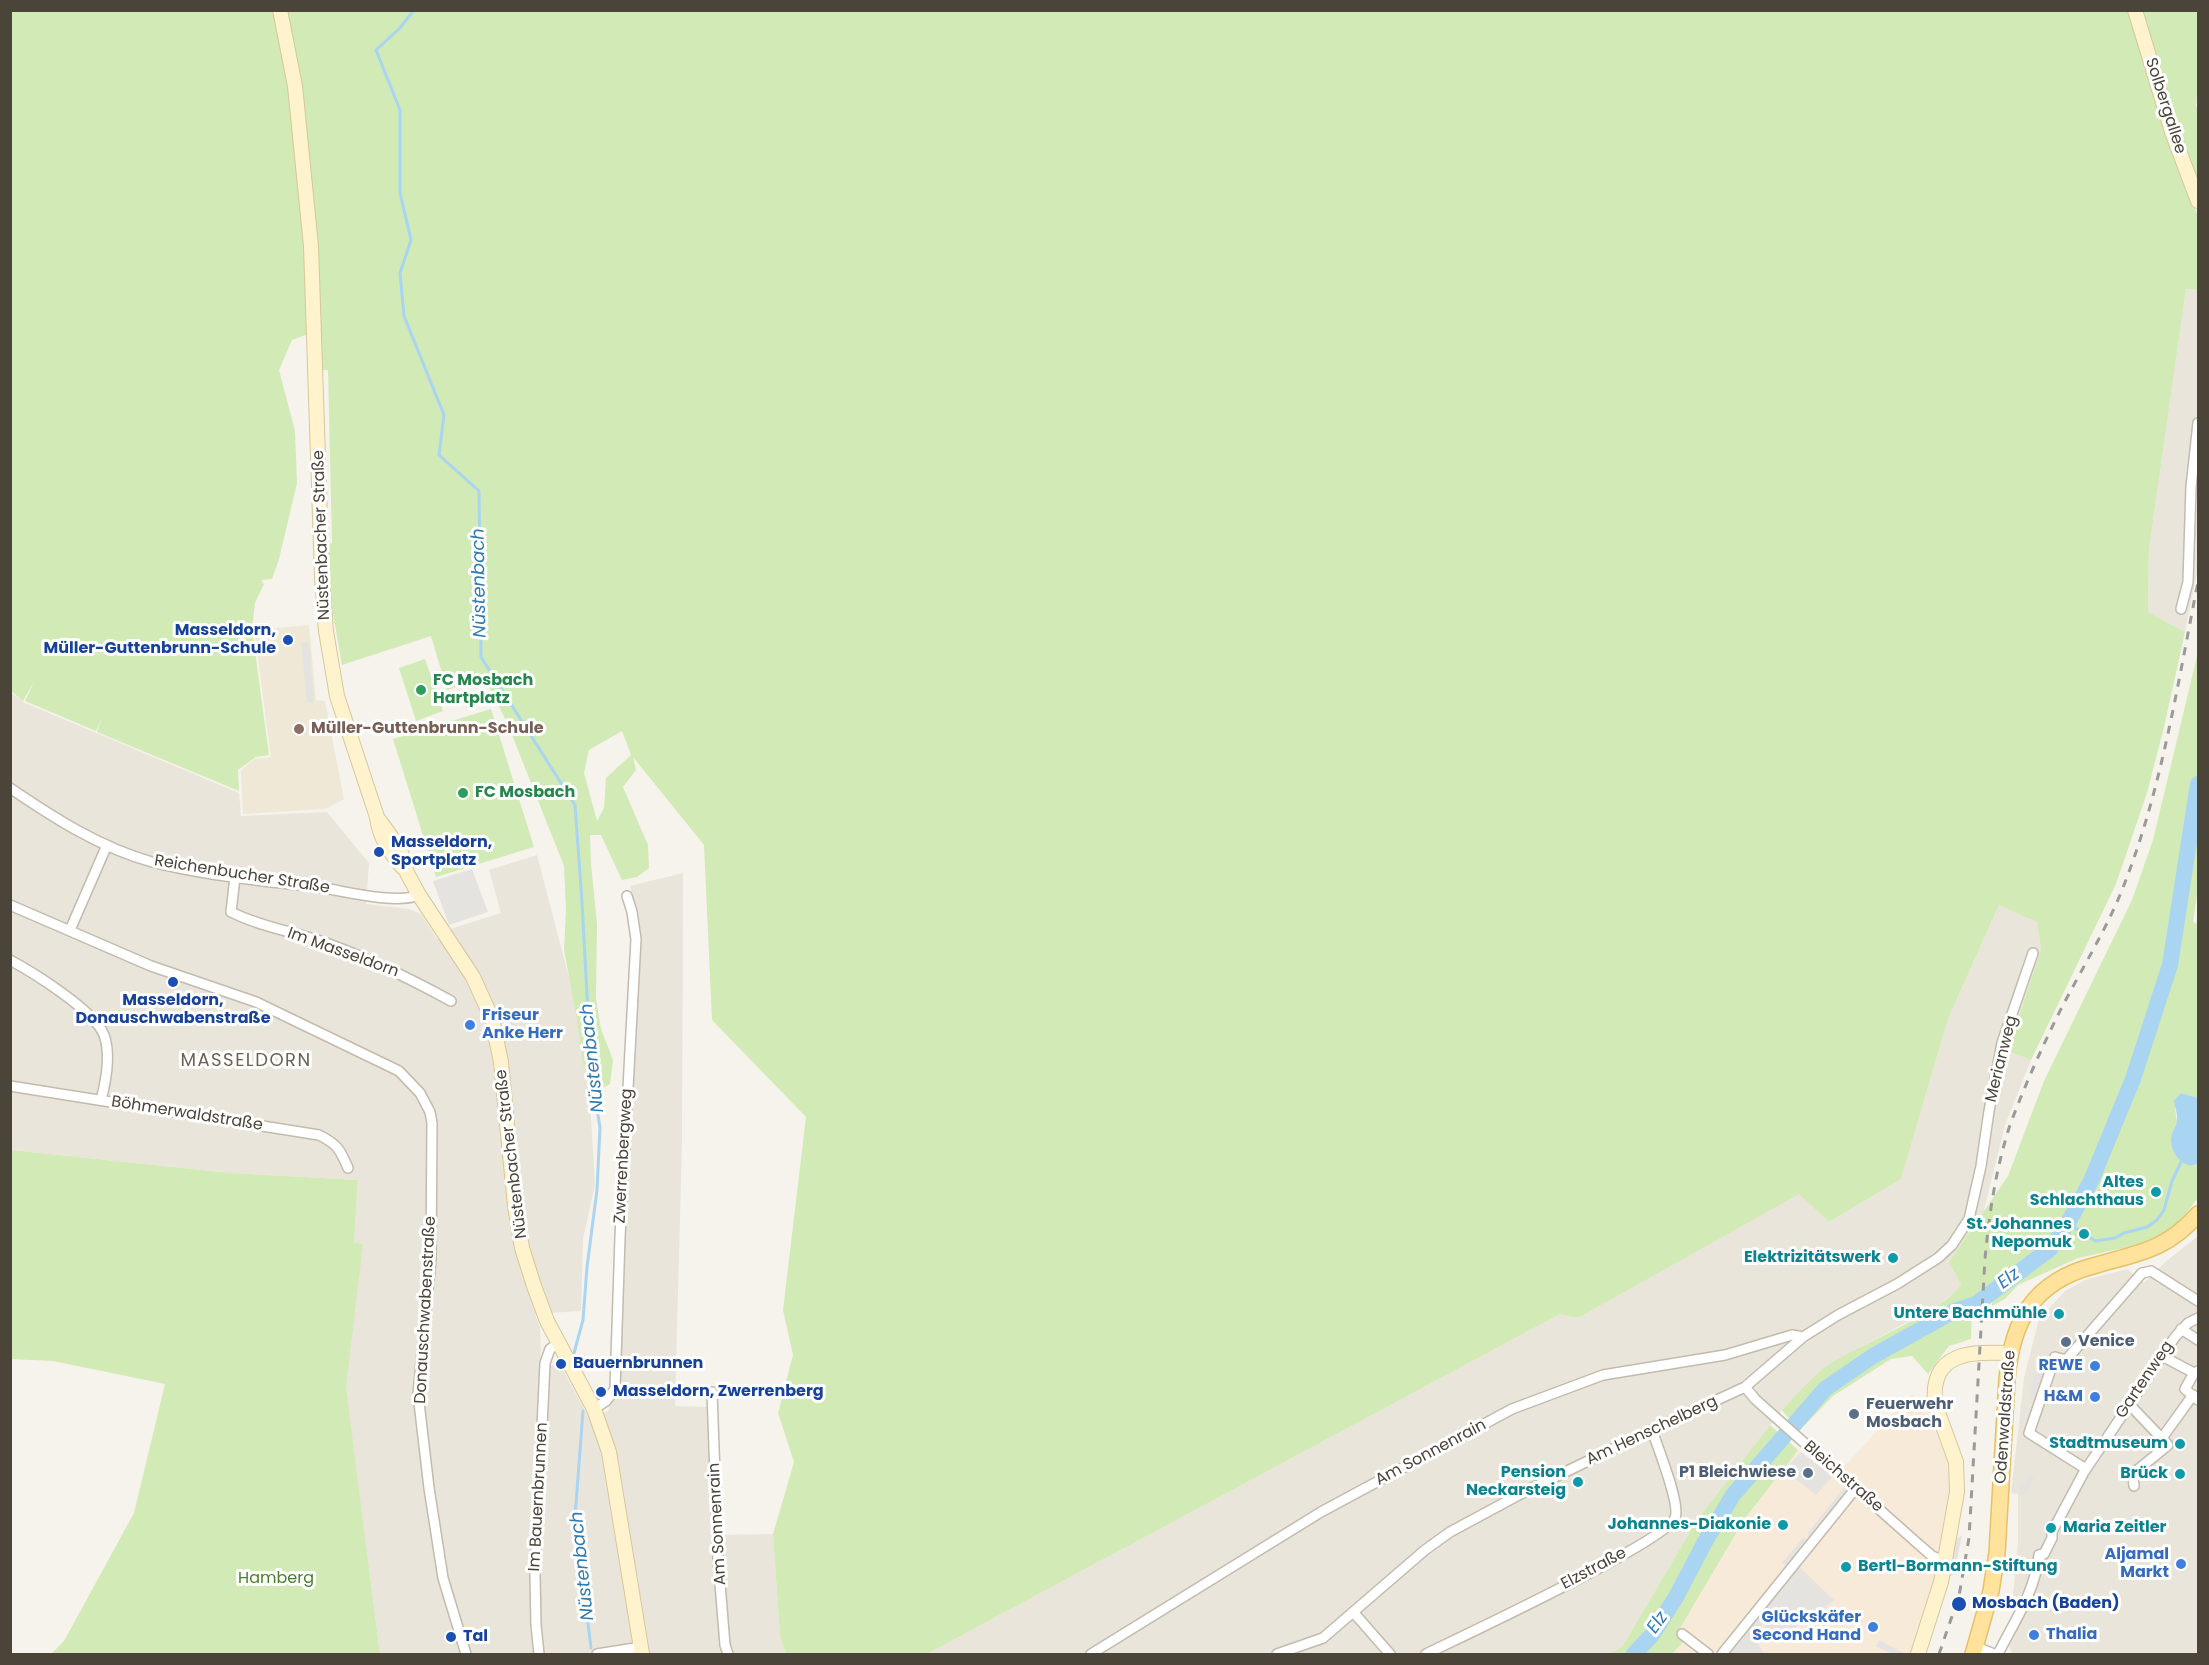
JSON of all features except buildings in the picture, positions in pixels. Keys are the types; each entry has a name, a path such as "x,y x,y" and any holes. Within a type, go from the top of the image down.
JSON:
{"main road":[{"name":"Nüstenbacher Straße","path":"280,10 295,86 311,246 322,578 326,631 337,696 377,817 400,849 407,873 419,895 474,977 492,1019 501,1062 515,1206 522,1248 539,1302 558,1343 594,1408 609,1452 641,1651"},
{"name":"Solbergallee","path":"2135,10 2172,132 2199,201"},
{"name":"Odenwaldstraße","path":"1971,1652 1991,1591 1997,1553 2009,1353 2016,1328 2025,1312 2049,1288 2075,1272 2149,1251 2173,1237 2199,1214"},
{"path":"1918,1654 1936,1602 1946,1562 1958,1492 1958,1475 1949,1441 1935,1404 1937,1378 1950,1361 1963,1355 1975,1352 2009,1353"}],"street":[{"path":"2181,609 2188,582 2191,487 2199,423"},
{"name":"Reichenbucher Straße","path":"10,788 63,822 107,845 151,861 235,877 408,900 419,895"},
{"path":"70,930 107,845"},
{"name":"Im Masseldorn","path":"235,877 231,912 250,922 298,934 351,952 398,972 451,1001"},
{"name":"Zwerrenbergweg","path":"594,1408 606,1401 615,1389 620,1237 636,939 627,896"},
{"name":"Donauschwabenstraße","path":"10,905 151,966 256,1002 399,1071 420,1093 430,1112 432,1123 432,1222 431,1259 418,1394 429,1488 444,1578 465,1654"},
{"name":"Merianweg","path":"1981,1166 2002,1043 2033,953"},
{"path":"10,960 80,1007 98,1023 107,1047 105,1085 101,1100"},
{"name":"Böhmerwaldstraße","path":"10,1086 319,1135 334,1143 348,1168"},
{"name":"Am Henschelberg","path":"1277,1654 1323,1638 1425,1550 1450,1532 1528,1490 1745,1387 1803,1337 1838,1315 1897,1284 1945,1252 1969,1219 1981,1166"},
{"path":"2086,1469 2029,1433 2055,1358 2066,1360 2142,1272 2149,1270 2199,1301"},
{"name":"Gartenweg","path":"1996,1654 2027,1599 2037,1574 2040,1554 2044,1554 2056,1523 2086,1469 2181,1329 2199,1318"},
{"name":"Gartenweg","path":"2181,1329 2199,1340"},
{"name":"Am Sonnenrain","path":"1091,1654 1322,1512 1512,1409 1603,1375 1725,1354 1792,1335 1803,1337"},
{"name":"Im Bauernbrunnen","path":"539,1654 535,1575 545,1363 550,1349 558,1343"},
{"path":"2134,1486 2135,1472 2165,1442 2196,1398 2185,1389 2196,1372 2162,1356"},
{"name":"Bleichstraße","path":"1745,1387 1755,1399 1932,1556 1946,1562"},
{"name":"Am Sonnenrain","path":"712,1392 718,1559 725,1645 728,1654"},
{"path":"2129,1404 2165,1442"},
{"name":"Elzstraße","path":"1426,1654 1609,1563 1667,1528 1675,1518 1676,1504 1652,1430"},
{"path":"1722,1654 1856,1488"},
{"path":"1354,1613 1390,1654"},
{"path":"1682,1634 1708,1654"},
{"path":"597,1654 641,1651"},
{"path":"1971,1652 1996,1654"}],"shaded area":[{"path":"2186,289 2198,290 2198,568 2185,632 2148,612 2149,549"},
{"name":"Müller-Guttenbrunn-Schule","path":"309,625 316,700 325,701 344,799 326,809 243,814 241,770 255,759 271,757 254,630"},
{"path":"309,642 314,702 307,702 301,643"},
{"path":"10,692 25,703 239,793 241,816 327,812 369,863 366,904 409,909 421,914 437,939 450,929 501,913 489,870 537,855 580,1020 588,1068 595,1185 583,1239 581,1311 535,1314 540,1327 541,1366 560,1365 591,1421 608,1411 613,1399 620,1392 620,1339 641,932 630,886 683,873 682,1141 675,1406 711,1407 713,1535 773,1534 780,1637 786,1654 375,1654 379,1645 345,1384 358,1180 230,1173 11,1150"},
{"path":"472,869 488,912 449,925 433,881"},
{"path":"1999,905 2037,921 2041,949 2008,1051 2031,1060 2005,1125 1983,1214 1949,1262 1961,1285 1958,1290 1935,1307 1829,1364 1782,1410 1697,1520 1622,1647 1608,1654 927,1654 1560,1314 1578,1318 1799,1193 1829,1222 1901,1179 1948,1019"},
{"path":"2198,1236 2198,1654 2012,1654 2009,1646 2029,1602 2013,1596 2018,1542 2018,1494 2011,1493 2024,1378 2039,1319 2065,1291 2085,1280 2127,1269 2144,1283 2164,1263"},
{"path":"2041,1360 2049,1362 2040,1380 2037,1398 2030,1397 2033,1376"},
{"path":"1912,1394 1923,1403 1950,1464 1951,1493 1943,1545 1919,1654 1672,1654 1689,1637 1679,1630 1744,1521 1798,1450 1834,1477"},
{"name":"P1 Bleichwiese","path":"1801,1452 1833,1476 1816,1495 1784,1470"},
{"path":"2030,1475 2035,1479 2023,1496 2018,1492"},
{"path":"1845,1486 1853,1492 1814,1540 1807,1534"},
{"path":"1962,1535 1954,1574 1947,1579 1954,1541"},
{"path":"1803,1538 1811,1544 1791,1569 1782,1563"},
{"path":"1798,1566 1834,1600 1774,1641 1763,1624 1751,1632 1764,1654 1729,1654 1728,1652"},
{"path":"1879,1640 1906,1654 1892,1654 1876,1646"}],"green space":[{"path":"10,11 2131,11 2198,217 2198,290 2186,289 2149,549 2148,612 2185,632 2147,793 2116,884 2031,1060 2008,1051 2041,949 2037,922 1999,905 1948,1019 1901,1179 1829,1222 1799,1194 1578,1318 1560,1314 927,1654 786,1654 780,1637 773,1534 794,1462 778,1413 793,1355 783,1310 806,1117 712,1020 704,845 633,757 636,770 623,787 648,845 649,868 637,877 622,880 601,835 590,835 597,924 596,999 601,1029 613,1060 610,1084 594,1092 583,1064 564,950 566,910 564,866 508,725 485,678 447,690 431,636 342,665 330,596 327,544 332,543 328,370 323,370 320,330 292,340 279,370 295,431 297,483 272,579 261,580 264,584 255,603 252,629 269,755 256,757 238,770 239,791 97,732 102,717 96,731 25,701 34,682 23,701 11,691","holes":["622,731 631,755 606,778 604,808 597,821 584,773 589,750"]},
{"path":"2142,11 2198,11 2196,107 2198,107 2198,177 2195,177 2178,130"},
{"path":"2198,652 2198,888 2193,922 2198,924 2198,1098 2181,1093 2175,1108 2177,1122 2171,1136 2195,1166 2198,1164 2198,1198 2178,1223 2156,1241 2078,1258 2018,1285 2005,1299 1992,1306 1992,1298 1972,1308 1971,1339 1949,1346 1928,1374 1912,1356 1891,1359 1833,1396 1799,1431 1782,1410 1818,1373 1831,1363 1938,1305 1961,1285 1949,1262 2008,1176 2044,1081 2132,900 2153,840"},
{"name":"FC Mosbach Hartplatz","path":"425,659 443,711 416,721 399,668"},
{"name":"FC Mosbach","path":"491,709 534,847 436,877 393,739"},
{"name":"Hamberg","path":"11,1150 230,1173 358,1180 354,1243 363,1244 346,1387 380,1654 51,1654 64,1641 134,1513 165,1384 53,1361 11,1359"},
{"path":"1770,1425 1798,1450 1744,1520 1679,1630 1689,1636 1672,1654 1608,1654 1622,1647 1697,1520"}],"water":[{"path":"2181,1093 2198,1098 2198,1164 2183,1163 2173,1150 2171,1137 2177,1118 2174,1101"}],"waterway":[{"name":"Nüstenbach","path":"414,10 400,28 376,50 400,110 400,193 411,240 400,273 404,316 444,415 439,455 479,491 481,657 575,805 591,1069 600,1128 597,1190 583,1320 574,1353"},
{"name":"Elz","path":"1634,1654 1652,1635 1676,1597 1733,1495 1825,1389 1873,1356 1954,1311 1976,1304 2050,1249 2068,1223 2091,1181 2133,1079 2170,965 2198,784"},
{"path":"2068,1223 2095,1241 2115,1238 2124,1233 2147,1227 2157,1220 2164,1210 2172,1181 2182,1160"},
{"name":"Nüstenbach","path":"583,1411 575,1517 591,1648"}],"railway":[{"path":"1939,1654 1959,1596 1969,1538 1985,1259 1997,1174 2010,1125 2020,1099 2063,1005 2113,911 2147,819 2175,701 2198,582"}],"place":[{"name":"Masseldorn, Müller-Guttenbrunn-Schule","path":"288,640"},
{"name":"FC Mosbach Hartplatz","path":"421,690"},
{"name":"Müller-Guttenbrunn-Schule","path":"299,729"},
{"name":"FC Mosbach","path":"463,793"},
{"name":"Masseldorn, Sportplatz","path":"379,852"},
{"name":"Masseldorn, Donauschwabenstraße","path":"173,982"},
{"name":"Friseur Anke Herr","path":"470,1025"},
{"name":"Altes Schlachthaus","path":"2156,1192"},
{"name":"St. Johannes Nepomuk","path":"2084,1234"},
{"name":"Elektrizitätswerk","path":"1893,1258"},
{"name":"Untere Bachmühle","path":"2059,1314"},
{"name":"Venice","path":"2066,1342"},
{"name":"Bauernbrunnen","path":"561,1364"},
{"name":"REWE","path":"2095,1366"},
{"name":"Masseldorn, Zwerrenberg","path":"601,1392"},
{"name":"H&M","path":"2095,1397"},
{"name":"Feuerwehr Mosbach","path":"1854,1414"},
{"name":"Stadtmuseum","path":"2180,1444"},
{"name":"P1 Bleichwiese","path":"1808,1473"},
{"name":"Brück","path":"2180,1474"},
{"name":"Pension Neckarsteig","path":"1578,1482"},
{"name":"Johannes-Diakonie","path":"1783,1525"},
{"name":"Maria Zeitler","path":"2051,1528"},
{"name":"Aljamal Markt","path":"2181,1564"},
{"name":"Bertl-Bormann-Stiftung","path":"1846,1567"},
{"name":"Mosbach (Baden)","path":"1959,1604"},
{"name":"Glückskäfer Second Hand","path":"1873,1627"},
{"name":"Thalia","path":"2034,1635"},
{"name":"Tal","path":"451,1637"}],"district":[{"name":"MASSELDORN","path":"246,1061"}]}
